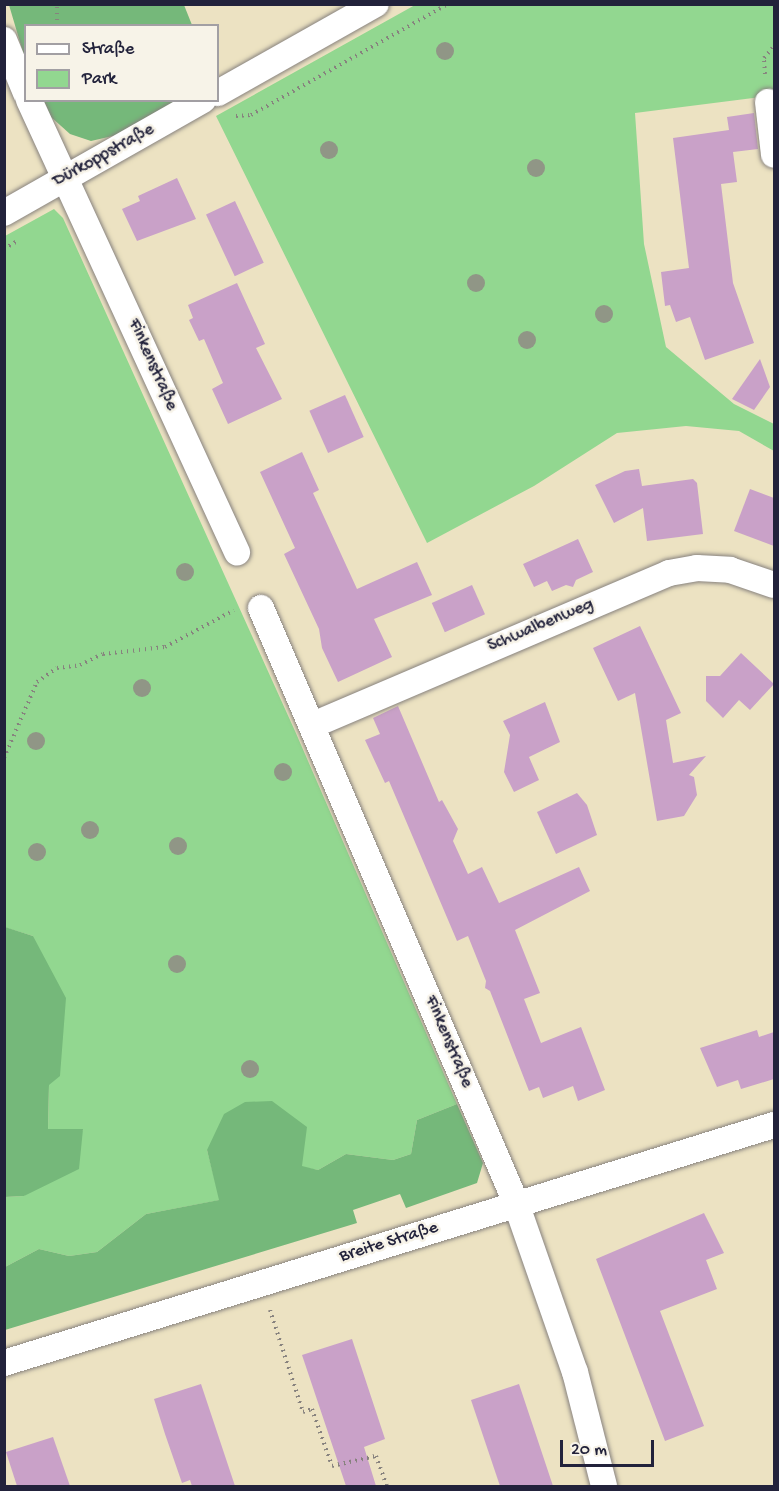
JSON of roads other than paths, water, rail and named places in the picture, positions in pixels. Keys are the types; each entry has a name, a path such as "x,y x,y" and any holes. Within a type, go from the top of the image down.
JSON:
{"street":[{"path":"221,103 376,4"},
{"path":"4,40 24,88"},
{"name":"Finkenstraße","path":"30,102 67,176 237,554"},
{"name":"Dürkoppstraße","path":"4,213 199,102"},
{"path":"768,102 774,155"},
{"name":"Schwalbenweg","path":"314,725 669,573 697,567 730,570 774,585"},
{"name":"Finkenstraße","path":"249,608 314,725 516,1203 575,1372 604,1486"},
{"name":"Breite Straße","path":"4,1363 774,1125"}]}
